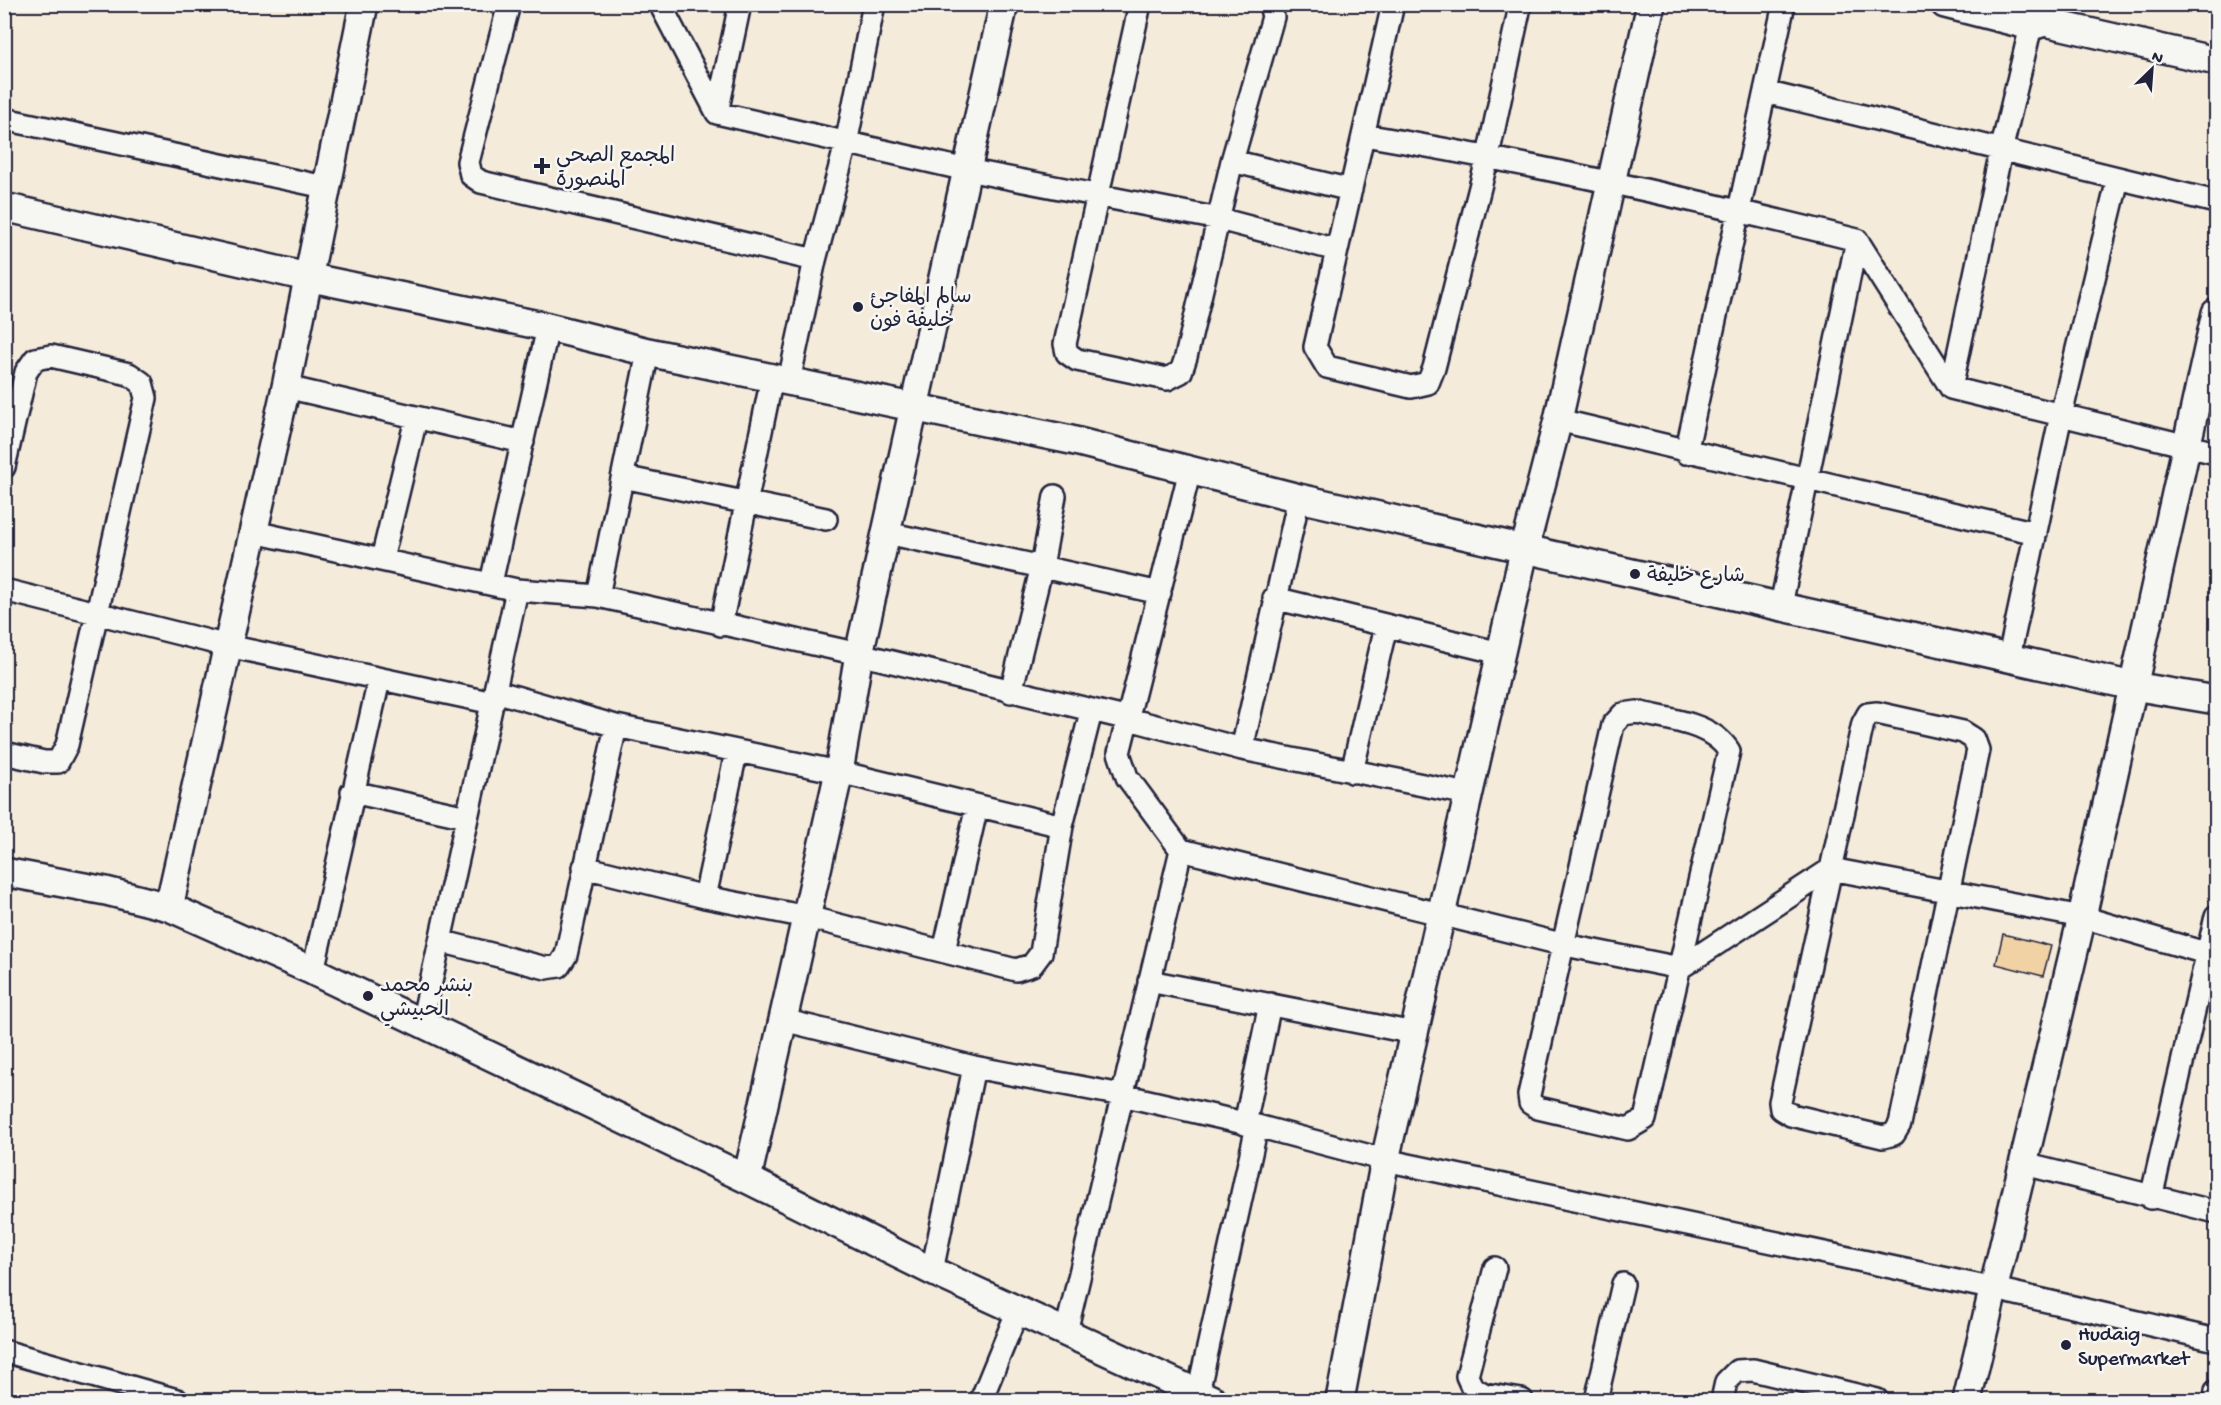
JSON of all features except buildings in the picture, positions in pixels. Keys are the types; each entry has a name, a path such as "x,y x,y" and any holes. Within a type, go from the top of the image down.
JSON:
{"street":[{"path":"169,907 286,387 364,4"},
{"path":"508,4 468,162 471,175 481,183 815,260"},
{"path":"660,4 717,112 846,144 967,170 1219,219 1337,250"},
{"path":"717,112 741,4"},
{"path":"721,625 747,503 846,144 874,4"},
{"path":"747,1179 839,772 859,654 1004,4"},
{"path":"1140,4 1065,344 1067,353 1077,360 1167,379 1181,372 1186,357 1232,161 1274,17 1270,4"},
{"path":"1394,4 1315,347 1320,360 1327,367 1411,387 1428,383 1437,357 1488,156 1519,11 1517,4"},
{"path":"1340,1401 1385,1160 1443,915 1500,653 1558,420 1651,4"},
{"path":"1686,453 1784,4"},
{"path":"1945,4 2042,17 2217,61"},
{"path":"1951,388 2001,151 2042,17"},
{"path":"1765,93 2217,202"},
{"path":"4,119 325,187"},
{"path":"1364,135 1488,156 1612,182 1739,210 1857,240 1951,388 2217,453"},
{"path":"1232,161 1351,190"},
{"path":"2009,657 2061,415 2118,179"},
{"path":"4,207 307,277 548,327 648,352 916,406 1299,498 1525,547 2133,686 2217,700"},
{"path":"1781,605 1857,240"},
{"path":"1967,1401 2082,917 2217,313"},
{"path":"491,583 548,327"},
{"path":"598,596 648,352"},
{"path":"4,467 26,372 35,359 51,356 129,374 142,383 146,398 67,745 58,762 44,762 4,753"},
{"path":"286,387 523,442"},
{"path":"382,559 416,419"},
{"path":"1558,420 1686,453 2036,533"},
{"path":"1190,470 1130,719 1119,753 1127,777 1181,850 1565,945 1680,968 1831,869 2082,917 2212,955"},
{"path":"623,477 826,519"},
{"path":"1011,692 1042,566 1055,496"},
{"path":"1242,749 1274,598 1299,498"},
{"path":"254,532 518,590 598,596 859,654 1091,712 1130,719 1242,749 1468,794"},
{"path":"887,533 1160,593"},
{"path":"4,590 228,646 379,680 494,697 736,753 839,772 1062,825"},
{"path":"422,1023 518,590"},
{"path":"1274,598 1500,653"},
{"path":"1352,772 1386,626"},
{"path":"313,971 379,680"},
{"path":"584,867 705,897 807,917 1016,970 1032,965 1041,952 1062,825 1091,712"},
{"path":"1637,712 1710,731 1721,738 1729,751 1680,968 1645,1119 1628,1130 1538,1108 1530,1104 1529,1095 1565,945 1613,725 1623,714 1637,712"},
{"path":"1877,713 1963,732 1974,739 1978,750 1946,892 1900,1125 1894,1134 1882,1137 1791,1115 1781,1109 1780,1102 1831,869 1863,723 1868,714 1877,713"},
{"path":"440,941 546,968 559,966 566,955 616,726"},
{"path":"705,897 736,753"},
{"path":"352,792 467,818"},
{"path":"944,951 977,806"},
{"path":"1066,1332 1181,850"},
{"path":"4,872 106,891 169,907 313,971 747,1179 932,1271 1206,1397 1270,1004"},
{"path":"2151,1198 2212,955 2217,916"},
{"path":"1149,981 1414,1033"},
{"path":"783,1020 974,1067 1122,1095 1251,1125 1385,1160 1995,1290 2217,1340"},
{"path":"932,1271 974,1067"},
{"path":"2024,1164 2151,1198 2217,1212"},
{"path":"1495,1268 1467,1376 1472,1388 1484,1394 1522,1401"},
{"path":"1596,1401 1623,1284"},
{"path":"981,1401 1018,1310"},
{"path":"4,1351 177,1401"},
{"path":"1722,1401 1726,1382 1737,1371 1753,1370 1830,1395 1877,1401"},
{"path":"2215,1401 2217,1391"}],"place":[{"name":"المجمع الصحي المنصورة","path":"542,166"},
{"name":"سالم المفاجئ خليفة فون","path":"858,307"},
{"name":"شارع خليفة","path":"1635,574"},
{"name":"بنشر محمد الحبيشي","path":"368,996"},
{"name":"Hudaig Supermarket","path":"2066,1345"}]}
